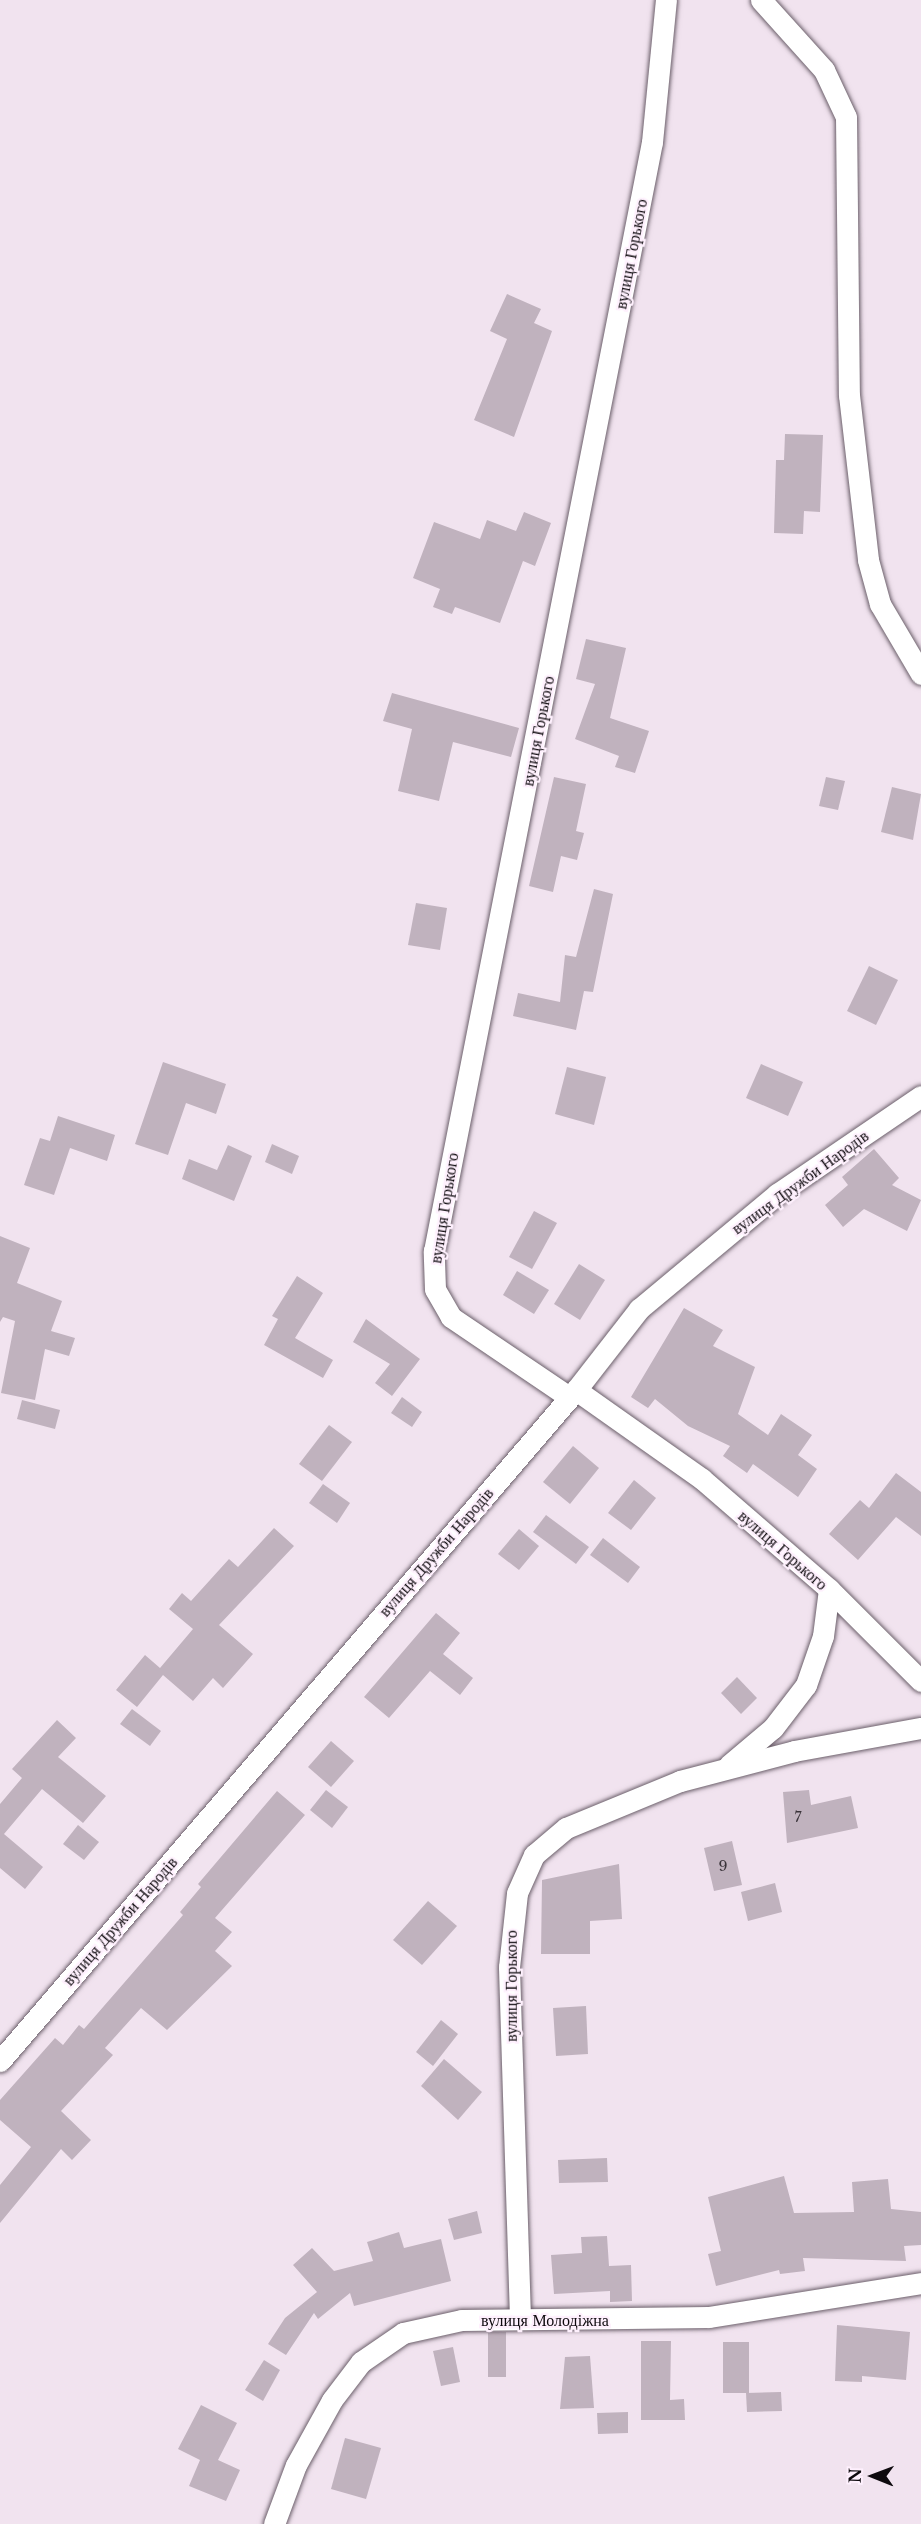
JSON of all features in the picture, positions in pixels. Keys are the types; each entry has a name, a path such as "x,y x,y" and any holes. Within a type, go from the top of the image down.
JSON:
{"street":[{"name":"вулиця Горького","path":"666,0 648,165 434,1251 435,1289 450,1317 702,1479 828,1589 921,1681"},
{"path":"761,0 824,70 846,117 849,395 867,548 880,604 921,674"},
{"name":"вулиця Дружби Народів","path":"0,2061 573,1394 639,1309 674,1277 777,1194 921,1096"},
{"path":"727,1767 773,1728 806,1685 823,1636 828,1589"},
{"name":"вулиця Горького","path":"520,2318 508,1967 521,1880 534,1855 566,1828 727,1767 921,1728"},
{"name":"вулиця Молодіжна","path":"274,2524 313,2432 345,2381 380,2346 430,2325 520,2318 675,2320 921,2283"}],"building":[{"path":"507,294 541,309 534,323 552,331 514,437 474,420 507,339 490,331"},
{"path":"785,434 823,435 820,512 804,511 803,534 774,533 776,460 784,460"},
{"path":"524,512 551,523 535,566 523,561 500,623 455,607 452,614 433,607 440,589 413,578 434,522 480,539 487,520 516,531"},
{"path":"586,639 626,648 610,718 649,731 635,773 615,767 619,756 575,739 595,684 576,679"},
{"path":"392,693 519,728 511,757 453,742 439,801 398,791 412,729 383,721"},
{"path":"554,777 586,784 576,831 584,833 577,860 561,856 553,892 529,886"},
{"path":"826,777 845,781 838,810 819,806"},
{"path":"892,787 921,794 913,840 881,832"},
{"path":"594,889 613,894 593,992 584,991 576,1030 513,1016 518,993 560,1002 565,955 576,957"},
{"path":"416,903 447,908 440,950 408,945"},
{"path":"869,966 898,980 876,1025 847,1011"},
{"path":"163,1062 226,1084 216,1114 186,1103 168,1155 135,1144"},
{"path":"761,1064 803,1082 788,1116 746,1098"},
{"path":"567,1067 606,1077 594,1125 555,1114"},
{"path":"58,1116 115,1135 107,1161 70,1148 54,1195 24,1185 40,1138 50,1141"},
{"path":"272,1144 299,1156 292,1174 265,1162"},
{"path":"228,1145 252,1156 234,1201 182,1179 189,1159 217,1170"},
{"path":"874,1149 899,1178 892,1185 921,1200 907,1231 864,1209 843,1227 825,1205 848,1185 842,1177"},
{"path":"534,1211 557,1223 532,1269 509,1257"},
{"path":"0,1236 30,1248 17,1283 62,1301 51,1331 75,1338 69,1356 45,1349 35,1400 1,1393 15,1321 3,1317 0,1322"},
{"path":"579,1264 605,1280 580,1320 554,1304"},
{"path":"517,1271 549,1290 534,1314 503,1295"},
{"path":"297,1276 323,1293 295,1338 333,1360 323,1378 264,1345 278,1319 272,1316"},
{"path":"684,1308 723,1330 713,1346 755,1367 738,1414 768,1435 781,1414 812,1435 798,1455 817,1469 798,1497 753,1464 747,1473 723,1456 730,1446 688,1426 655,1399 648,1408 631,1397"},
{"path":"366,1319 420,1359 392,1396 375,1383 390,1364 353,1342"},
{"path":"402,1397 422,1412 412,1427 391,1413"},
{"path":"22,1400 60,1410 55,1429 17,1419"},
{"path":"329,1425 352,1442 322,1481 299,1464"},
{"path":"573,1446 599,1468 570,1504 543,1482"},
{"path":"896,1473 921,1492 921,1536 896,1517 858,1560 829,1534 860,1500 869,1508"},
{"path":"634,1480 656,1498 631,1530 608,1513"},
{"path":"323,1484 350,1503 337,1523 309,1503"},
{"path":"546,1515 589,1547 576,1564 533,1532"},
{"path":"274,1528 294,1546 219,1625 253,1654 223,1688 213,1678 193,1701 163,1675 137,1707 116,1690 145,1655 160,1668 193,1629 169,1609 182,1593 191,1601 229,1559 238,1567"},
{"path":"519,1529 539,1546 519,1570 498,1554"},
{"path":"603,1538 640,1567 628,1583 590,1555"},
{"path":"436,1613 460,1633 443,1654 473,1678 460,1695 430,1671 389,1718 364,1697"},
{"path":"737,1677 757,1698 741,1714 721,1693"},
{"path":"132,1709 161,1731 150,1746 120,1724"},
{"path":"57,1720 76,1738 58,1757 106,1796 83,1823 42,1789 4,1834 43,1867 25,1889 0,1868 0,1804 22,1778 12,1769"},
{"path":"331,1741 354,1761 331,1787 308,1767"},
{"path":"326,1790 348,1807 332,1828 310,1810"},
{"path":"809,1790 811,1805 851,1796 858,1828 787,1843 783,1792"},
{"path":"277,1791 305,1815 215,1918 232,1932 215,1951 232,1966 167,2030 141,2008 105,2048 113,2055 61,2111 91,2140 72,2160 61,2149 0,2223 0,2185 31,2147 0,2120 0,2100 55,2038 63,2045 79,2025 84,2029 183,1915 180,1912 201,1887 198,1884"},
{"path":"78,1825 99,1842 84,1860 63,1844"},
{"path":"732,1841 742,1885 714,1891 704,1848"},
{"path":"619,1864 622,1919 590,1921 590,1954 541,1954 542,1880"},
{"path":"775,1883 782,1912 748,1921 741,1892"},
{"path":"428,1901 457,1926 422,1965 393,1940"},
{"path":"586,2006 588,2054 556,2056 553,2008"},
{"path":"441,2020 458,2034 433,2066 416,2052"},
{"path":"444,2059 482,2092 458,2120 421,2086"},
{"path":"607,2158 608,2182 559,2183 558,2160"},
{"path":"784,2176 794,2213 854,2212 852,2182 888,2179 891,2209 921,2212 921,2245 904,2246 906,2261 803,2258 805,2271 780,2274 779,2270 716,2286 708,2254 721,2251 708,2197"},
{"path":"477,2211 482,2233 454,2240 448,2219"},
{"path":"399,2232 404,2248 441,2239 451,2281 354,2306 350,2293 318,2319 314,2313 286,2355 268,2344 285,2318 317,2292 293,2265 312,2248 334,2271 373,2261 367,2242"},
{"path":"607,2236 609,2266 631,2265 632,2301 610,2302 610,2291 554,2294 551,2255 582,2253 581,2237"},
{"path":"837,2325 910,2332 906,2380 862,2376 862,2382 835,2381"},
{"path":"488,2332 506,2332 506,2377 488,2377"},
{"path":"641,2341 671,2341 670,2400 684,2399 685,2420 641,2420"},
{"path":"723,2342 749,2342 749,2393 723,2393"},
{"path":"453,2347 460,2382 441,2386 433,2351"},
{"path":"590,2356 594,2408 560,2409 565,2357"},
{"path":"264,2360 280,2370 263,2401 245,2390"},
{"path":"781,2392 782,2411 747,2412 746,2393"},
{"path":"201,2405 237,2423 218,2460 240,2470 226,2501 189,2486 200,2460 178,2449"},
{"path":"628,2412 628,2433 598,2434 597,2413"},
{"path":"345,2438 381,2448 366,2499 331,2489"}]}
